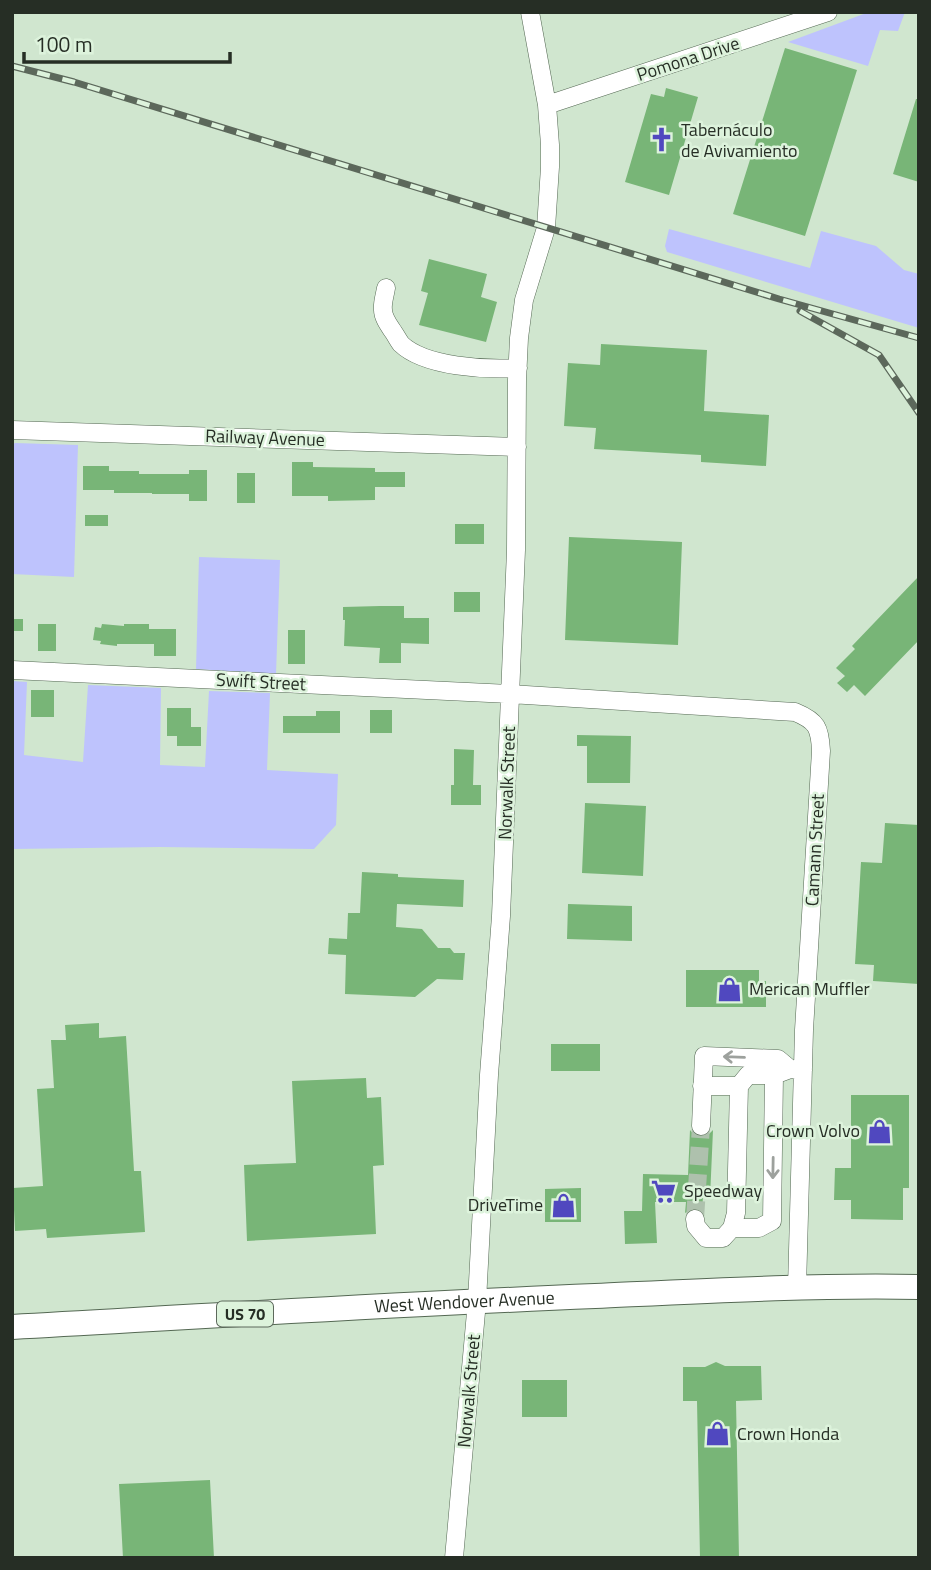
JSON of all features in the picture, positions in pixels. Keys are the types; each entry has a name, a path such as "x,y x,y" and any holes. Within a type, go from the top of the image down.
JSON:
{"highway":[{"name":"West Wendover Avenue","path":"12,1327 477,1301 797,1287 919,1287"}],"street":[{"name":"Norwalk Street","path":"454,1558 477,1301 501,916 516,550 521,318 546,228 550,145 547,105 530,12"},
{"name":"Pomona Drive","path":"547,105 828,12"},
{"path":"386,288 383,310 401,344 431,360 495,370 518,368"},
{"name":"Railway Avenue","path":"12,430 517,447"},
{"name":"Swift Street","path":"12,670 510,694"},
{"name":"Camann Street","path":"510,694 795,712 810,719 818,727 821,751 789,1071 797,1287"},
{"path":"701,1126 704,1056 778,1059 789,1071 772,1221 759,1228 732,1228"},
{"path":"695,1219 696,1226 706,1238 723,1238 732,1228 736,1213 739,1086 748,1075 789,1071"},
{"path":"702,1086 739,1086"}],"shaded area":[{"path":"869,12 905,12 898,31 880,30 868,66 788,42"},
{"path":"669,229 810,268 821,231 876,246 904,270 919,274 919,328 667,252 665,246"},
{"path":"12,445 78,445 74,577 12,574"},
{"path":"199,557 280,560 276,674 196,669"},
{"path":"12,681 27,682 24,755 83,762 88,685 161,688 160,765 205,767 209,691 270,693 267,770 338,774 336,825 314,849 12,849"}],"building":[{"path":"785,48 857,70 805,236 733,214"},
{"name":"Tabernáculo de Avivamiento","path":"666,88 698,97 669,195 625,182 651,94 664,97"},
{"path":"916,99 919,99 919,182 893,174"},
{"path":"429,259 487,274 481,297 497,302 486,342 419,325 428,293 421,291"},
{"path":"601,344 707,350 704,411 769,415 766,466 701,462 701,455 594,449 596,428 564,426 568,363 600,365"},
{"path":"292,462 313,462 313,467 375,468 375,472 405,472 405,487 375,487 375,500 328,501 328,496 292,496"},
{"path":"83,466 109,466 109,471 139,471 139,474 189,474 189,470 207,470 207,501 189,501 189,494 83,490"},
{"path":"237,473 255,473 255,503 237,503"},
{"path":"85,515 108,515 108,526 85,526"},
{"path":"455,524 484,524 484,544 455,544"},
{"path":"569,537 682,542 678,645 565,640"},
{"path":"919,576 919,640 865,696 854,685 847,692 837,683 845,676 836,668 855,649 852,646"},
{"path":"454,592 480,592 480,612 454,612"},
{"path":"404,606 404,618 429,618 429,644 401,643 401,663 379,663 380,648 344,646 343,607"},
{"path":"12,619 23,619 23,631 12,631"},
{"path":"38,624 56,624 56,651 38,651"},
{"path":"102,624 149,624 149,629 176,629 176,656 154,656 154,644 100,644 101,641 93,640 95,627 101,628"},
{"path":"288,630 305,630 305,664 288,664"},
{"path":"31,690 54,690 54,717 31,717"},
{"path":"167,708 191,708 191,727 201,727 201,746 177,746 177,736 167,736"},
{"path":"370,710 392,710 392,733 370,733"},
{"path":"316,711 340,711 340,733 283,733 283,716 316,716"},
{"path":"577,735 631,736 630,783 587,783 587,746 577,746"},
{"path":"454,749 474,750 473,785 481,785 481,805 451,805"},
{"path":"585,803 646,806 643,876 582,873"},
{"path":"885,823 919,825 919,984 873,981 874,965 855,964 861,862 882,863"},
{"path":"362,872 398,874 398,877 464,880 463,907 397,904 396,927 422,929 438,948 450,948 454,953 465,953 463,980 437,979 415,997 345,994 346,955 328,954 329,938 347,939 348,913 360,913"},
{"path":"568,904 632,906 632,941 567,939"},
{"path":"686,970 759,970 759,981 766,981 766,1007 686,1007"},
{"path":"99,1023 99,1038 126,1036 134,1171 141,1171 145,1232 47,1238 46,1229 15,1231 13,1188 43,1186 37,1089 54,1088 51,1040 66,1040 65,1025"},
{"path":"551,1044 600,1044 600,1071 551,1071"},
{"path":"366,1078 367,1098 381,1097 384,1165 373,1166 376,1234 247,1241 244,1165 296,1163 292,1081"},
{"name":"Crown Volvo","path":"851,1095 909,1095 909,1188 903,1188 903,1220 851,1219 851,1200 834,1200 835,1168 851,1168"},
{"path":"690,1130 701,1137 707,1136 713,1130 710,1198 703,1197 702,1211 693,1208 685,1213 686,1202 655,1202 657,1243 625,1244 624,1211 642,1211 643,1174 688,1175"},
{"name":"DriveTime","path":"581,1188 581,1222 545,1222 545,1189"},
{"name":"Crown Honda","path":"716,1362 725,1366 761,1366 762,1400 736,1401 739,1558 700,1558 697,1401 683,1401 683,1367 705,1367"},
{"path":"522,1380 567,1380 567,1417 522,1417"},
{"path":"210,1480 214,1558 123,1558 119,1484"}],"tunnel":[{"path":"695,1219 701,1126"}],"railway":[{"path":"12,66 74,82 779,299 919,338"},
{"path":"800,311 879,355 919,413"}],"place":[{"name":"Tabernáculo de Avivamiento","path":"661,140"},
{"name":"Merican Muffler","path":"729,989"},
{"name":"Crown Volvo","path":"880,1131"},
{"name":"Speedway","path":"664,1191"},
{"name":"DriveTime","path":"563,1205"},
{"name":"Crown Honda","path":"717,1434"}]}
